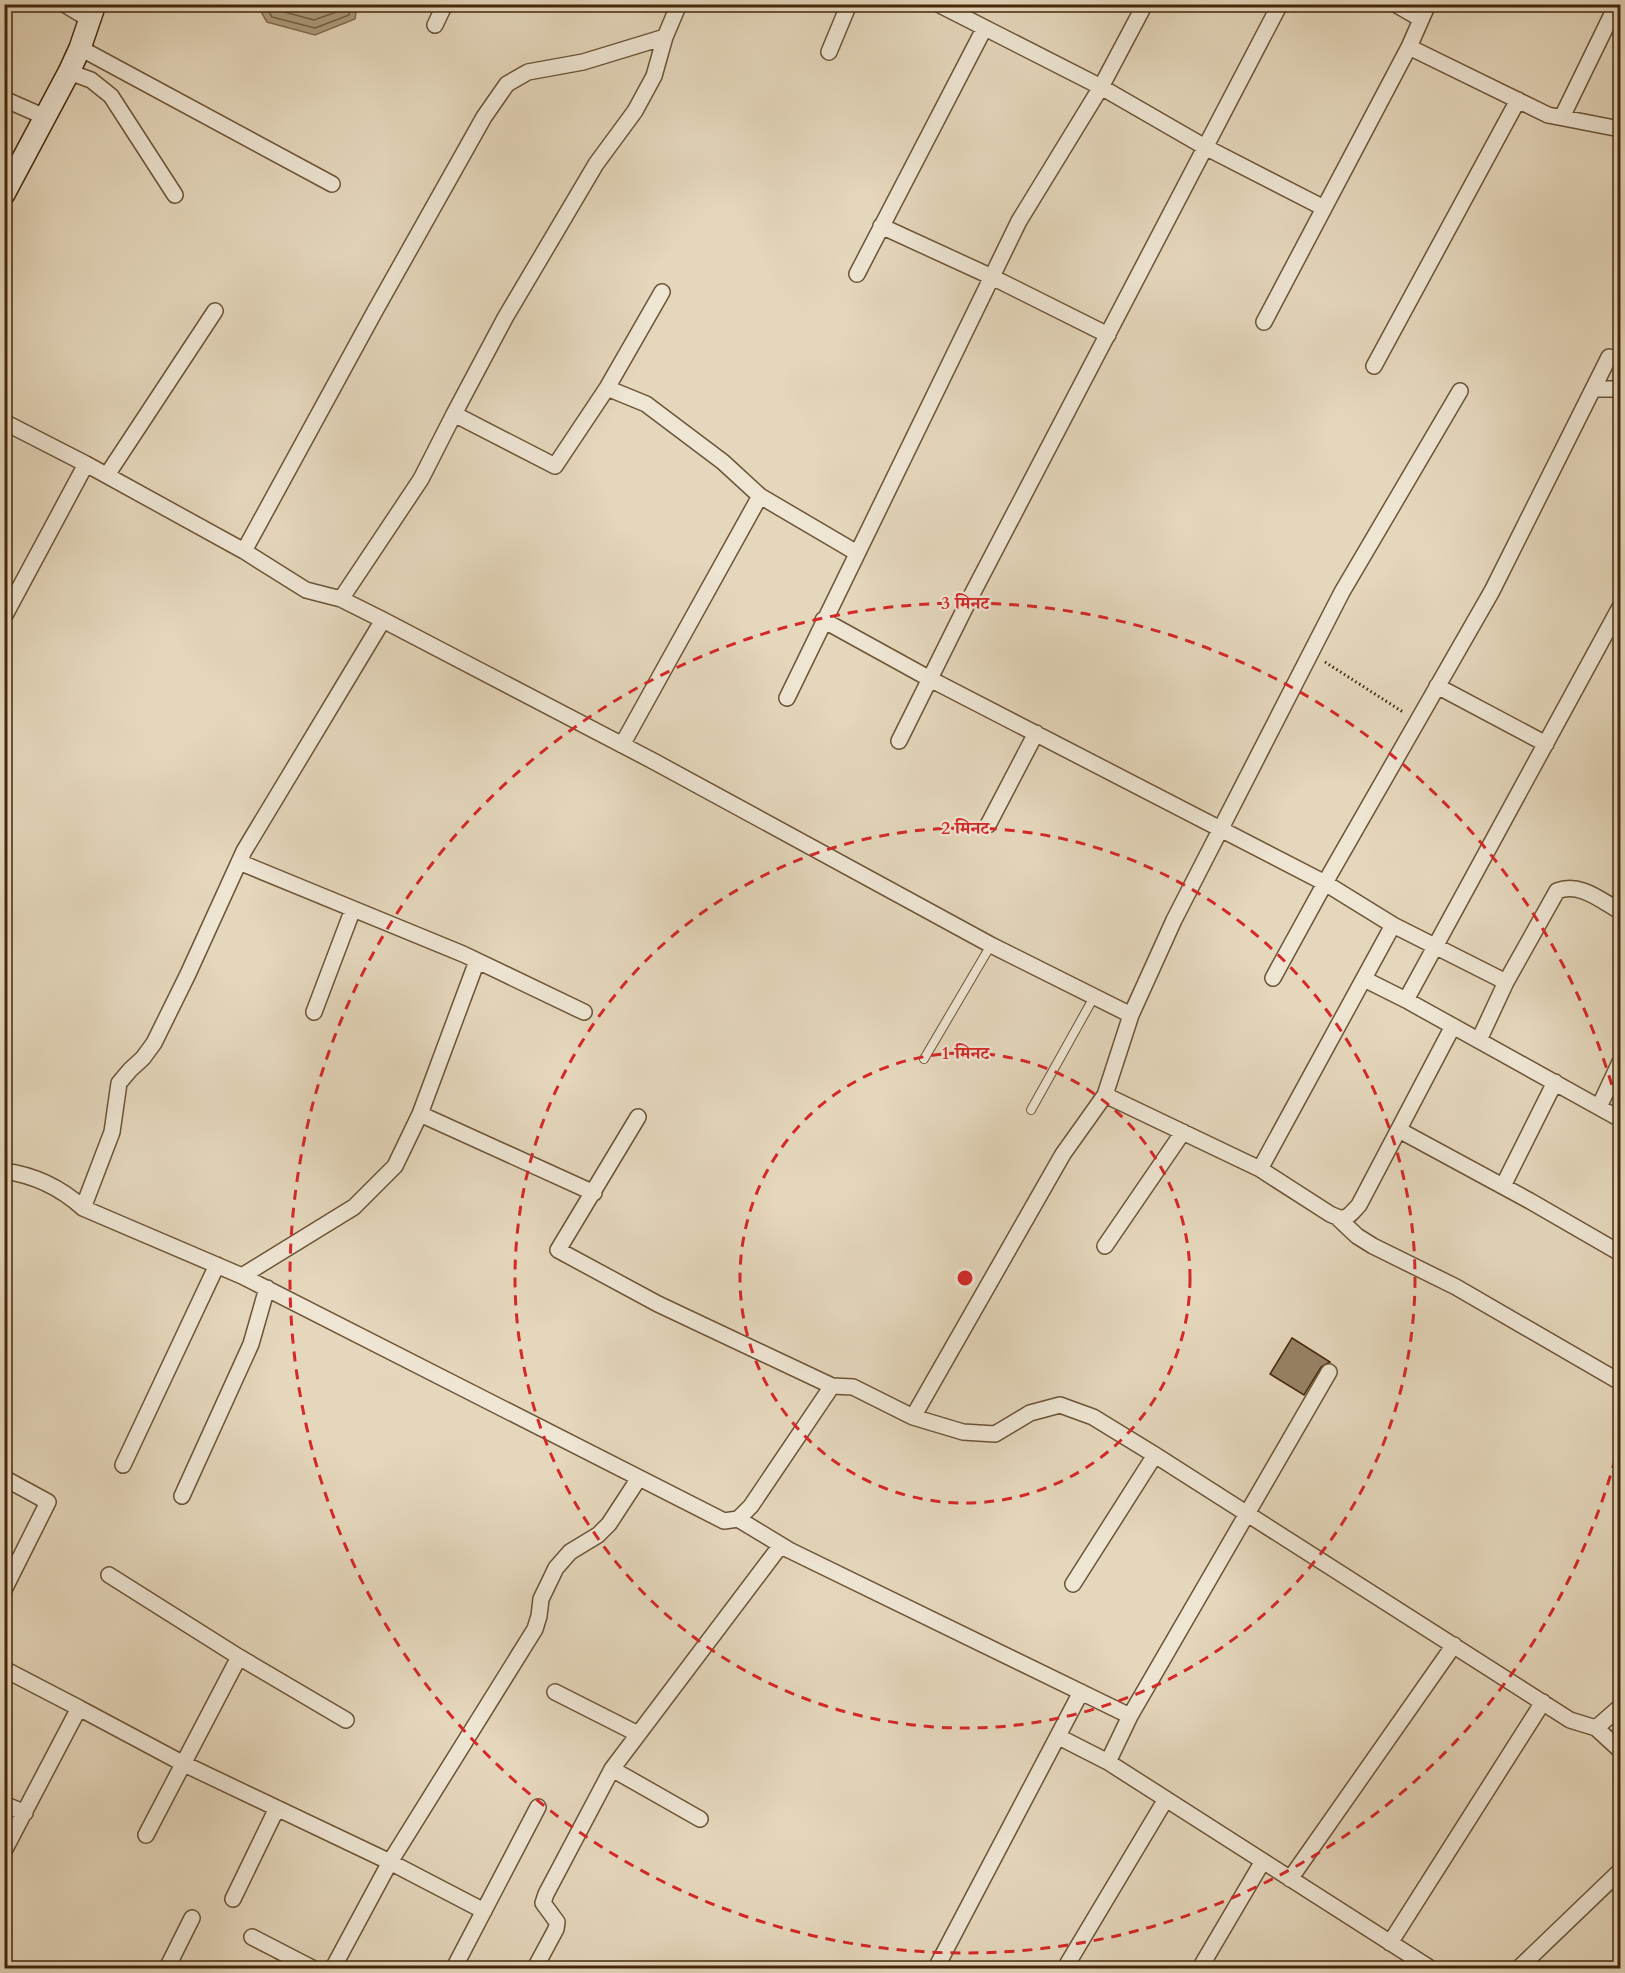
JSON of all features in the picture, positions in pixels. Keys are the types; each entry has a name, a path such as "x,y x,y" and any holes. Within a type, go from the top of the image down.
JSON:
{"street":[{"path":"4,194 69,72 92,12 64,4"},
{"path":"435,25 445,4"},
{"path":"341,599 421,478 505,318 590,174 635,111 654,76 665,37 679,4"},
{"path":"829,52 849,4"},
{"path":"938,4 1101,87 1205,147 1324,208"},
{"path":"787,698 1019,221 1101,87 1145,4"},
{"path":"899,741 969,600 1281,4"},
{"path":"1395,4 1421,19"},
{"path":"1264,322 1409,47 1428,4"},
{"path":"1562,117 1617,4"},
{"path":"857,274 984,28"},
{"path":"244,551 484,117 507,84 528,72 583,62 665,37"},
{"path":"1409,47 1548,115 1620,129"},
{"path":"80,48 332,184"},
{"path":"69,72 90,81 111,96 175,195"},
{"path":"4,99 45,117"},
{"path":"1374,366 1518,100"},
{"path":"881,226 992,277 1108,335"},
{"path":"454,414 555,466 607,388 662,292"},
{"path":"107,475 214,311"},
{"path":"1273,978 1492,591 1609,357"},
{"path":"607,388 646,404 723,462 760,496 857,553"},
{"path":"1593,389 1620,389"},
{"path":"913,1417 1063,1154 1105,1095 1131,1015 1154,961 1221,828 1342,592 1460,391"},
{"path":"4,422 107,475 244,551 306,590 341,599 383,620 622,745 992,945 1131,1015"},
{"path":"4,617 86,464"},
{"path":"622,745 760,496"},
{"path":"1406,999 1545,744 1616,627 1620,607"},
{"path":"83,1208 112,1132 119,1083 143,1059 154,1043 239,862 383,620"},
{"path":"823,621 930,679 1221,828 1325,883 1393,925 1506,982"},
{"path":"1437,686 1545,744"},
{"path":"988,825 1036,733"},
{"path":"239,862 477,961 584,1012"},
{"path":"1479,1040 1506,982 1557,891 1568,887 1580,889 1620,911"},
{"path":"314,1012 353,909"},
{"path":"1260,1169 1393,925"},
{"path":"242,1276 354,1207 395,1166 420,1114 477,961"},
{"path":"1364,979 1406,999 1620,1119"},
{"path":"1339,1219 1349,1217 1359,1205 1453,1026"},
{"path":"1599,1107 1620,1062"},
{"path":"1503,1186 1555,1083"},
{"path":"1105,1095 1260,1169 1339,1219 1357,1236 1373,1246 1456,1287 1620,1382"},
{"path":"420,1114 594,1193"},
{"path":"638,1117 558,1250 658,1304 832,1386 853,1387 913,1417 963,1432 995,1434 1030,1413 1060,1406 1093,1417 1247,1512 1570,1720 1596,1728 1620,1750"},
{"path":"1399,1130 1620,1253"},
{"path":"1105,1246 1184,1132"},
{"path":"4,1171 53,1186 83,1208 267,1288 724,1521 738,1519 751,1506 832,1386"},
{"path":"123,1465 217,1265"},
{"path":"182,1496 251,1344 267,1288"},
{"path":"1108,1762 1130,1716 1329,1372"},
{"path":"1073,1584 1155,1455"},
{"path":"4,1478 48,1502 4,1590"},
{"path":"333,1968 390,1862 535,1629 541,1599 556,1568 570,1552 598,1535 609,1524 639,1478"},
{"path":"738,1519 781,1545 1130,1716"},
{"path":"535,1968 556,1929 557,1922 543,1903 546,1894 612,1769 781,1545"},
{"path":"109,1575 239,1657 346,1720"},
{"path":"1290,1879 1454,1645"},
{"path":"146,1834 239,1657"},
{"path":"4,1669 182,1763 390,1862 484,1911"},
{"path":"555,1692 638,1734"},
{"path":"936,1968 1081,1692"},
{"path":"1390,1943 1543,1702"},
{"path":"1596,1728 1620,1707"},
{"path":"4,1851 79,1708"},
{"path":"1059,1737 1108,1762 1430,1968"},
{"path":"612,1769 700,1819"},
{"path":"1065,1968 1166,1799"},
{"path":"4,1804 25,1813"},
{"path":"454,1968 538,1807"},
{"path":"233,1899 277,1808"},
{"path":"1200,1968 1263,1861"},
{"path":"1519,1968 1620,1871"},
{"path":"167,1968 192,1918"},
{"path":"252,1937 312,1968"}],"lane":[{"path":"924,1059 992,945"},
{"path":"1031,1110 1094,997"}],"path":[{"path":"1311,653 1417,721"}],"water":[{"path":"257,5 357,5 355,19 315,35 267,22"}],"building":[{"path":"1292,1338 1330,1362 1321,1367 1304,1395 1270,1374"}]}
